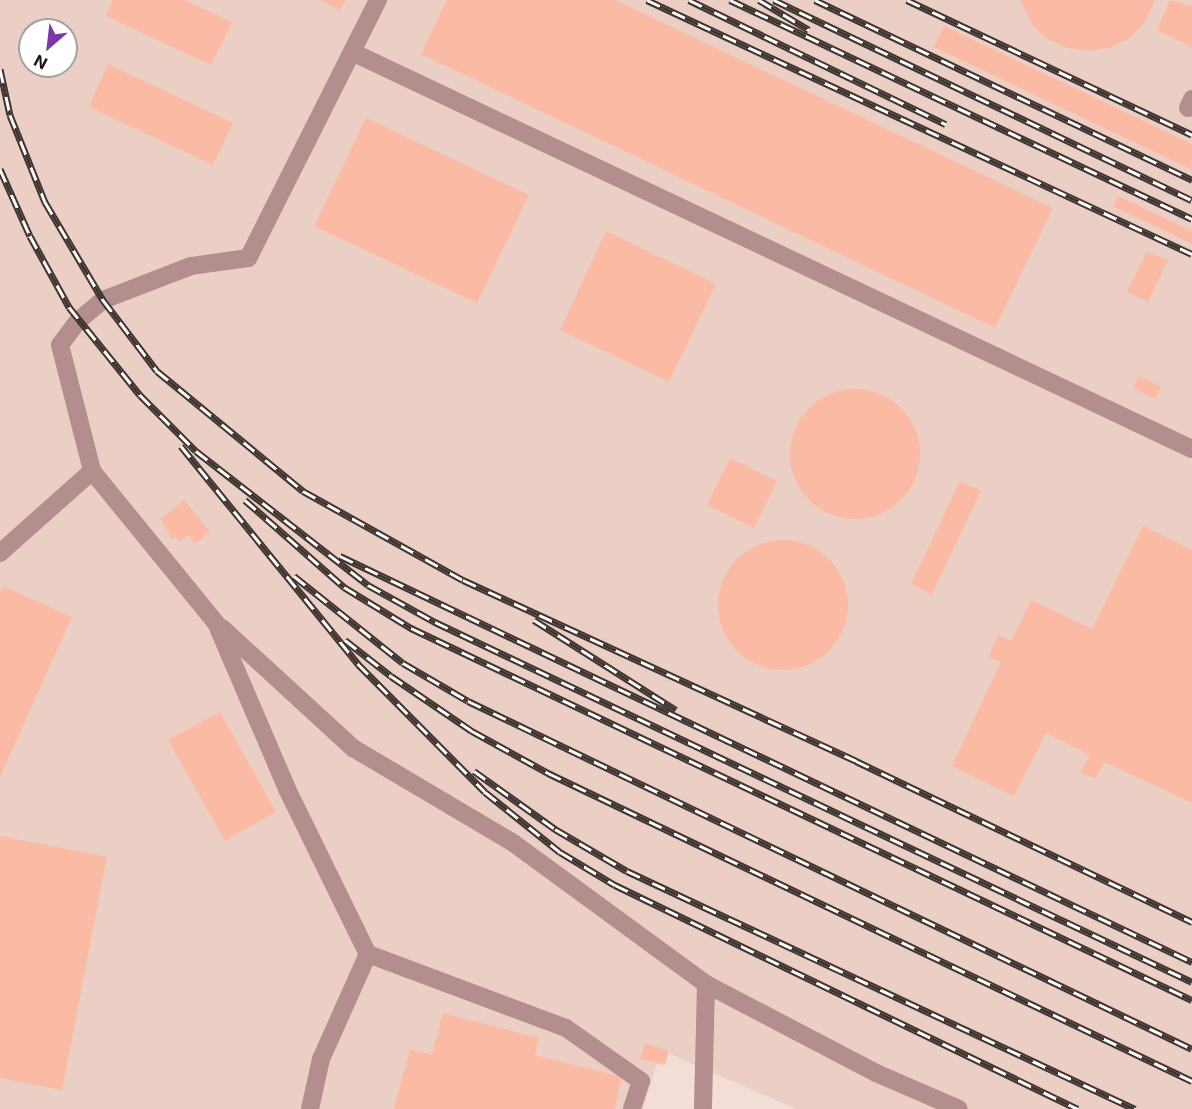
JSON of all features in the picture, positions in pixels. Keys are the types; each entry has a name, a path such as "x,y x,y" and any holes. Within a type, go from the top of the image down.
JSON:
{"lane":[{"path":"378,0 248,258 191,266 103,300 78,321 60,345 92,471 216,623 353,748 512,842 706,984 876,1073 959,1109"},
{"path":"352,52 1192,449"},
{"path":"0,553 92,471"},
{"path":"216,623 287,789 368,954 567,1028 641,1081 632,1109"},
{"path":"310,1109 321,1059 368,954"},
{"path":"703,1109 706,984"}],"shaded area":[{"path":"0,0 1192,0 1192,1109 796,1109 661,1050 643,1109 0,1109"}],"building":[{"path":"113,0 184,0 232,22 211,65 106,16"},
{"path":"319,0 346,0 340,10"},
{"path":"447,0 615,0 1053,208 995,328 421,54"},
{"path":"1020,0 1155,0 1145,22 1130,38 1110,48 1088,51 1067,48 1047,39 1033,26"},
{"path":"1170,0 1192,6 1192,47 1157,30"},
{"path":"944,26 1192,144 1192,170 934,47"},
{"path":"108,64 233,123 213,165 89,107"},
{"path":"366,118 529,195 477,303 314,226"},
{"path":"1118,196 1192,231 1192,244 1113,206"},
{"path":"606,231 716,284 669,382 560,330"},
{"path":"1147,252 1168,260 1148,302 1127,292"},
{"path":"1139,376 1161,387 1155,399 1133,388"},
{"path":"855,389 880,394 901,408 915,429 920,454 915,479 901,500 880,514 855,519 830,514 809,500 795,479 790,454 795,429 809,408 830,394"},
{"path":"730,458 777,481 754,528 707,505"},
{"path":"960,481 981,491 932,594 911,584"},
{"path":"184,500 210,532 195,544 188,535 179,542 175,537 172,540 161,519"},
{"path":"1143,526 1192,550 1192,803 1105,762 1095,779 1080,772 1090,755 1046,733 1014,796 952,766 1001,662 988,657 998,635 1011,641 1031,600 1092,629"},
{"path":"783,540 808,545 829,559 843,580 848,605 843,630 829,651 808,665 783,670 758,665 737,651 723,630 718,605 723,580 737,559 758,545"},
{"path":"3,586 72,617 0,777 0,593"},
{"path":"220,712 276,812 225,841 168,740"},
{"path":"0,836 107,857 62,1090 0,1078"},
{"path":"443,1013 539,1038 535,1055 622,1077 615,1109 394,1109 410,1049 432,1055"},
{"path":"645,1043 669,1051 665,1065 640,1059"}],"railway":[{"path":"647,0 1192,254"},
{"path":"689,0 946,124"},
{"path":"730,0 1192,219"},
{"path":"759,0 809,30"},
{"path":"774,0 1192,200"},
{"path":"815,0 1192,180"},
{"path":"907,0 1192,135"},
{"path":"0,69 10,115 45,202 103,300 157,371 303,491 463,580 856,761 1192,922"},
{"path":"0,169 30,236 69,307 140,395 196,451 368,585 435,622 1192,982"},
{"path":"181,446 358,664 485,792 560,852 615,885 1078,1109"},
{"path":"245,500 344,587 411,628 1192,1000"},
{"path":"340,556 1192,962"},
{"path":"294,576 403,663 468,701 1192,1049"},
{"path":"534,620 676,710"},
{"path":"345,640 391,676 472,731 548,773 1192,1081"},
{"path":"474,771 555,829 627,871 1135,1109"}]}
